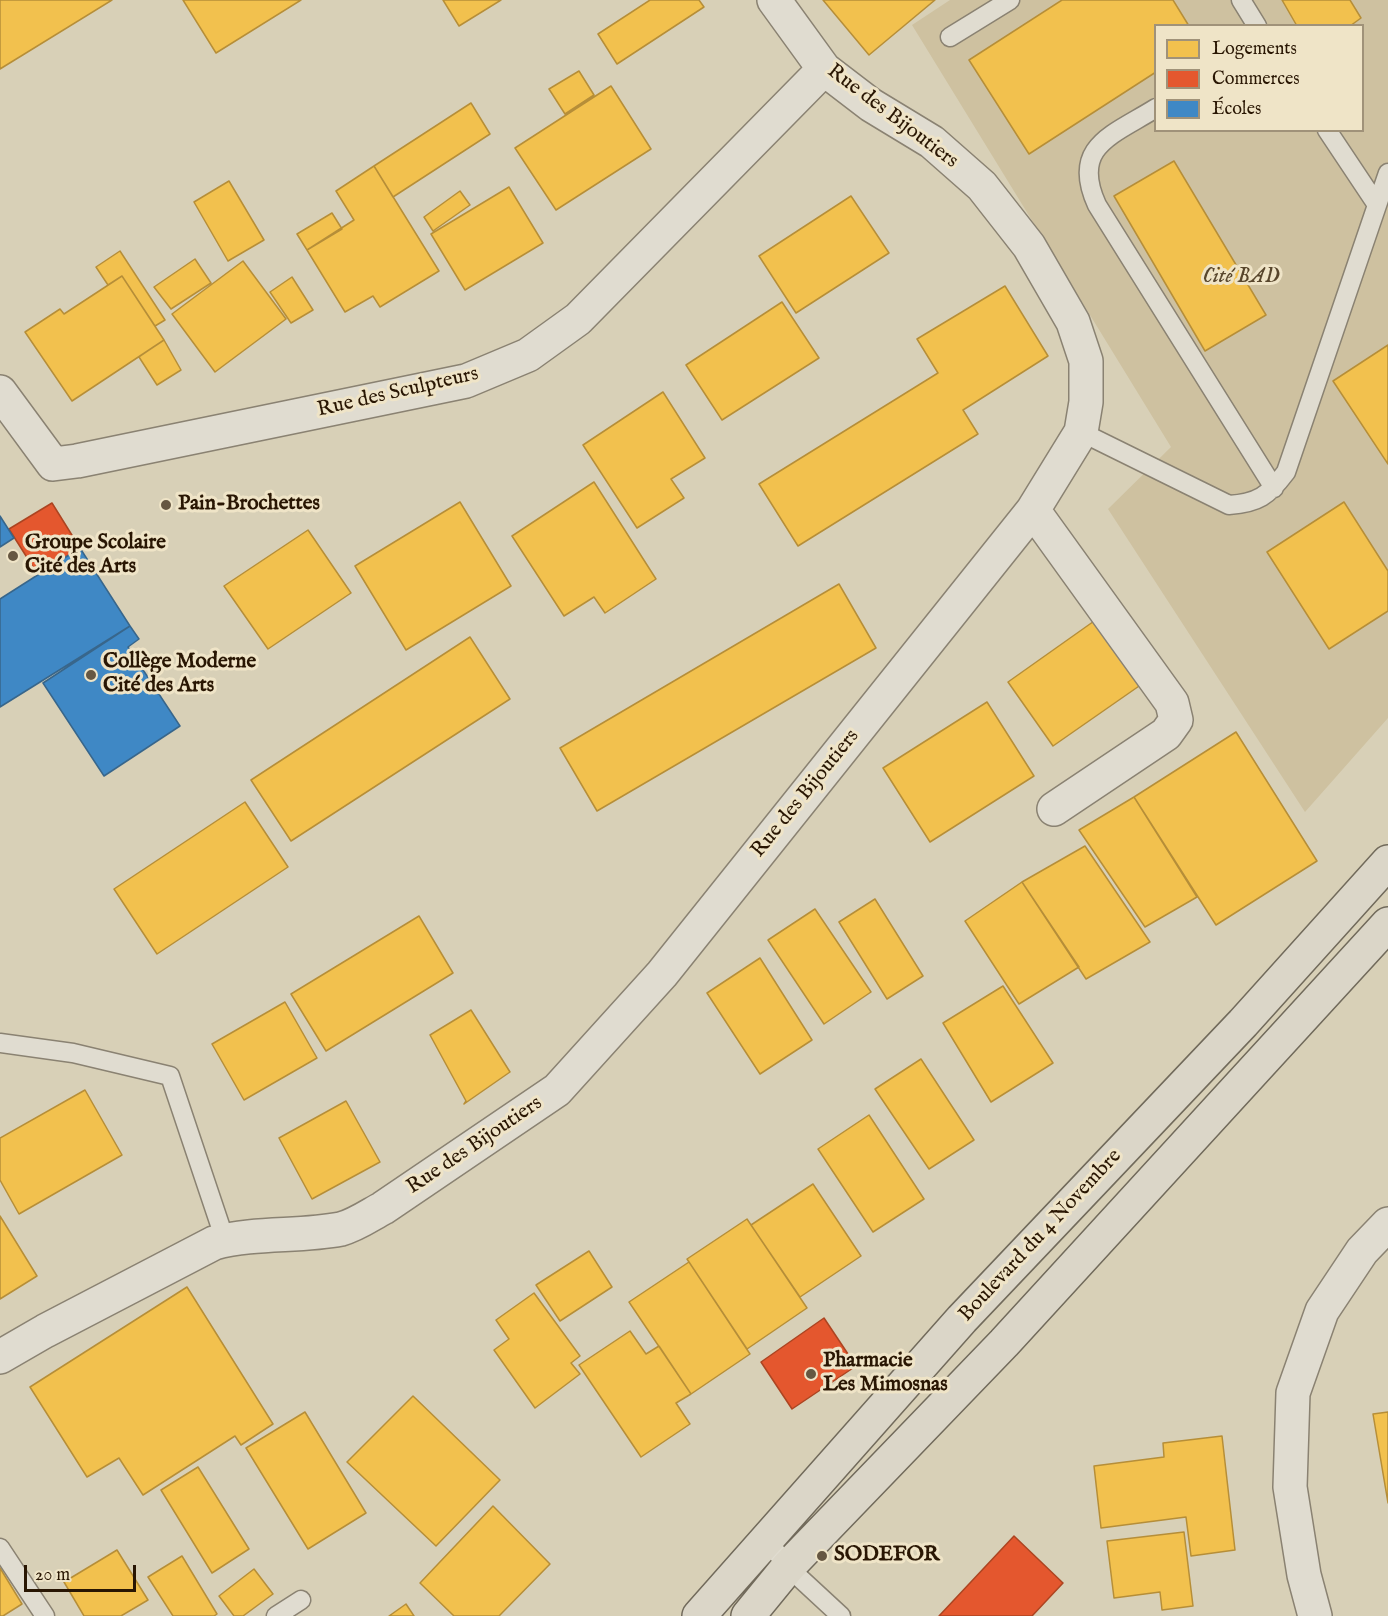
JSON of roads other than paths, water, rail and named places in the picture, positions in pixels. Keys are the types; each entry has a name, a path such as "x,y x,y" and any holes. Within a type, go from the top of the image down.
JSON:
{"main road":[{"name":"Boulevard du 4 Novembre","path":"699,1616 962,1319 1243,1023 1388,862"},
{"path":"748,1616 788,1567 1004,1343 1388,924"}],"street":[{"name":"Rue des Bijoutiers","path":"0,1357 205,1247 225,1240 342,1228 361,1220 383,1208 557,1090 662,974 1033,510 1081,432 1086,402 1086,361 1073,322 1029,246 982,186 932,142 871,105 824,69 774,0"},
{"name":"Rue des Sculpteurs","path":"0,392 53,464 88,459 466,381 528,355 578,319 824,69"},
{"path":"1033,510 1172,703 1176,720 1166,734 1054,809"},
{"path":"1315,1616 1304,1575 1290,1487 1293,1393 1322,1311 1362,1251 1388,1224"}],"lane":[{"path":"950,37 1010,0"},
{"path":"1241,0 1256,24"},
{"path":"1154,109 1105,139 1092,153 1087,166 1091,191 1097,205 1274,488"},
{"path":"1328,132 1377,205"},
{"path":"1081,432 1229,505 1246,504 1261,499 1274,488 1286,472 1388,173"},
{"path":"0,1043 74,1053 170,1076 225,1240"},
{"path":"767,1540 788,1567 841,1616"},
{"path":"0,1548 45,1616"},
{"path":"276,1616 301,1600"}],"place":[{"name":"Pain-Brochettes","path":"166,505"},
{"name":"Groupe Scolaire Cité des Arts","path":"13,556"},
{"name":"Collège Moderne Cité des Arts","path":"91,675"},
{"name":"Pharmacie Les Mimosnas","path":"811,1374"},
{"name":"SODEFOR","path":"822,1556"}],"park label":[{"name":"Cité BAD","path":"1241,278"}]}
